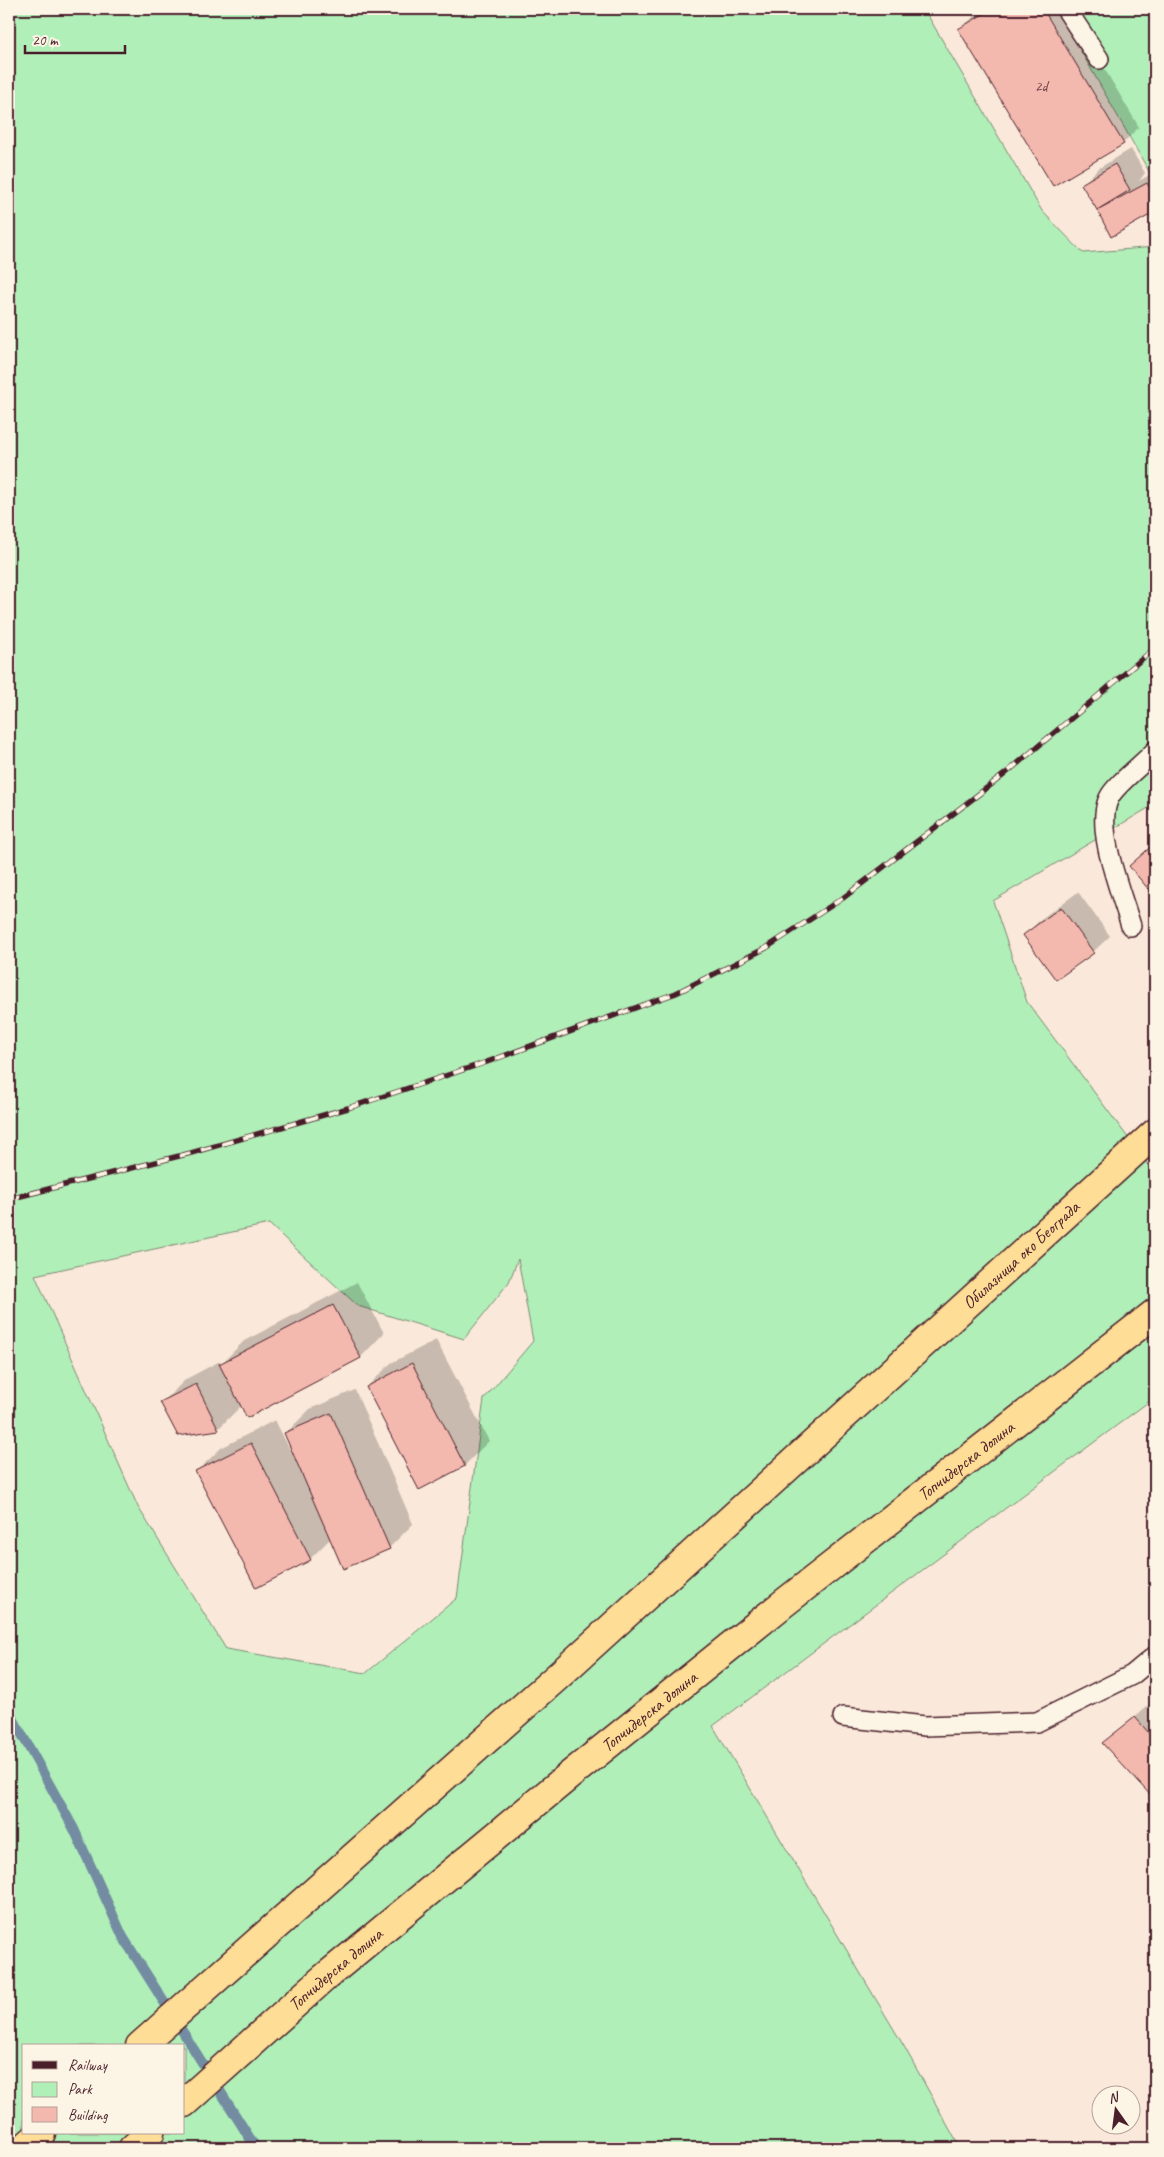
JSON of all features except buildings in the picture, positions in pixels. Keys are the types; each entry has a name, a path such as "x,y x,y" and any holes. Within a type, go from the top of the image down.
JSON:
{"highway":[{"name":"Обилазница око Београда","path":"142,2044 549,1683 1155,1133"},
{"name":"Топчидерска долина","path":"185,2102 324,1978 578,1769 784,1603 1155,1313"},
{"path":"24,2148 40,2134"},
{"path":"133,2148 149,2134"}],"lane":[{"path":"1066,9 1099,60"},
{"path":"1131,926 1106,839 1103,814 1109,797 1155,751"},
{"path":"843,1717 925,1726 1037,1722 1132,1675 1155,1656"}],"green space":[{"path":"9,9 924,9 1042,211 1083,253 1155,247 1155,804 993,901 1027,1002 1155,1174 1155,1397 713,1726 905,2048 960,2148 9,2148","holes":["269,1224 358,1306 464,1339 509,1282 518,1259 533,1341 484,1399 457,1598 366,1673 226,1649 138,1507 35,1275"]},
{"path":"1057,9 1155,9 1155,182"}],"waterway":[{"path":"9,1711 74,1829 123,1937 256,2148"}],"railway":[{"path":"9,1199 191,1153 348,1108 487,1062 676,993 766,948 843,898 1005,774 1155,648"}]}
